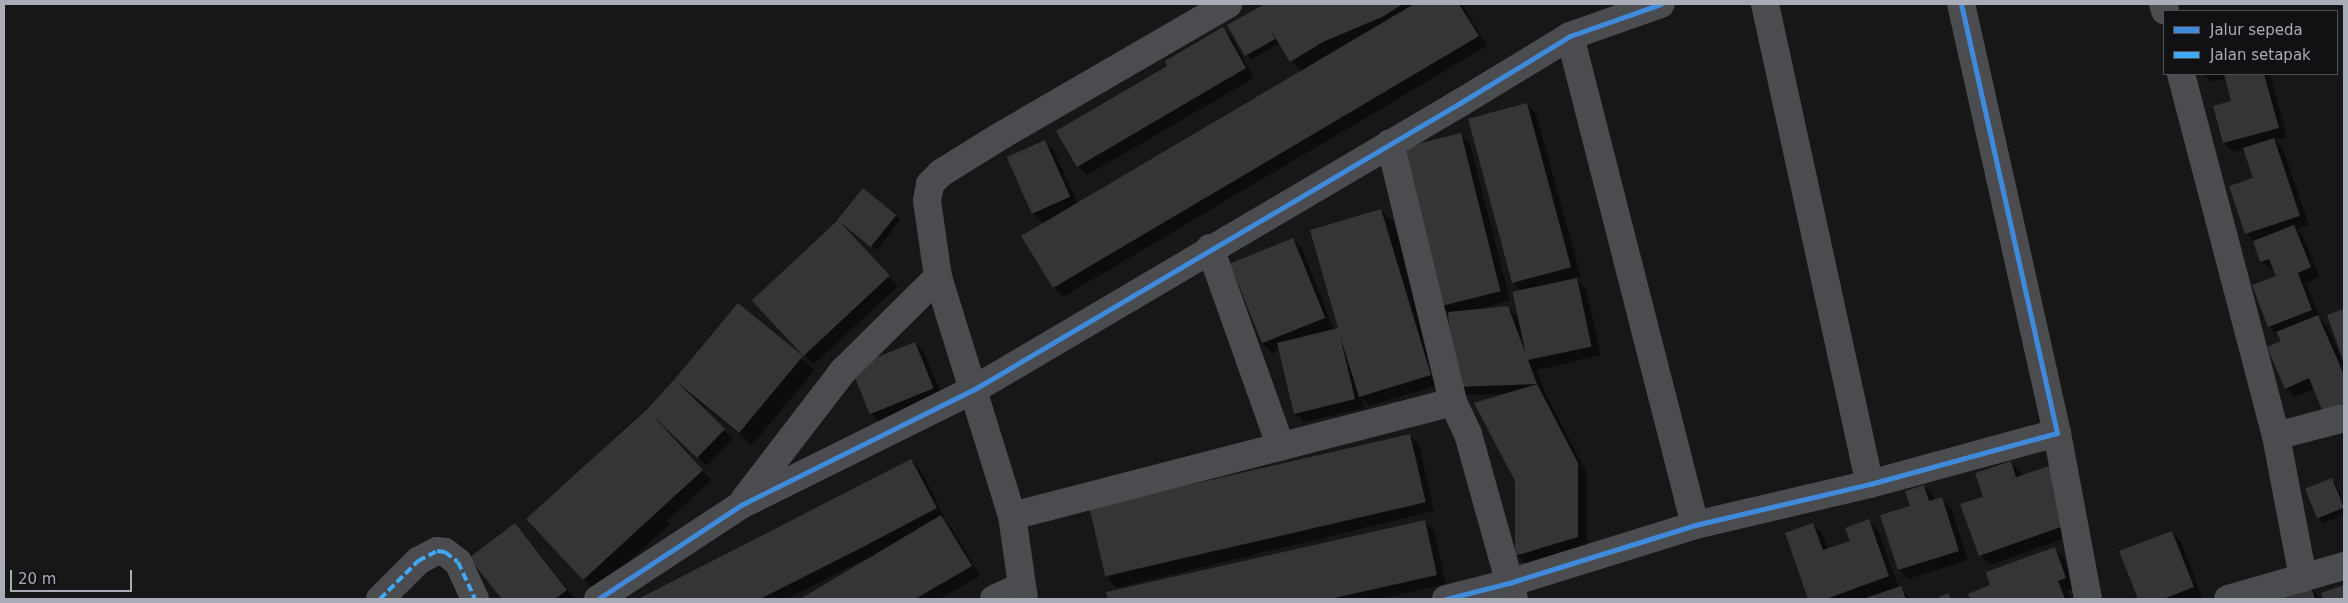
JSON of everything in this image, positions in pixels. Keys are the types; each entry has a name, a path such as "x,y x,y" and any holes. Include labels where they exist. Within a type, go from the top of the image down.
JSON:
{"street":[{"path":"994,599 1022,593 1012,516 938,277 927,201 930,184 1004,134 1228,4"},
{"path":"598,599 741,505 973,390 1570,36 1660,4"},
{"path":"1765,4 1870,484"},
{"path":"1961,4 2056,433 2088,599"},
{"path":"1570,36 1695,525"},
{"path":"2181,75 2276,436 2302,578"},
{"path":"1390,143 1453,402 1468,434 1512,591"},
{"path":"1210,248 1281,447"},
{"path":"741,505 843,372 938,277"},
{"path":"1012,516 1453,402"},
{"path":"2276,436 2344,418"},
{"path":"1446,599 1512,591 1695,525 1870,484 2056,433"},
{"path":"380,599 418,561 437,551 445,552 458,562 475,599"},
{"path":"2228,599 2344,566"}],"building":[{"path":"1265,4 1403,4 1382,17 1323,42 1290,62 1270,29 1275,39 1245,56 1227,25"},
{"path":"1414,4 1459,4 1479,36 1053,288 1021,236"},
{"path":"1223,27 1246,68 1077,167 1056,131 1167,66 1165,61"},
{"path":"2224,75 2264,75 2279,128 2223,143 2213,106 2231,101"},
{"path":"1527,103 1571,267 1512,283 1468,119"},
{"path":"1461,133 1500,291 1438,307 1399,148"},
{"path":"2274,138 2300,216 2245,234 2229,186 2253,178 2243,148"},
{"path":"1045,140 1070,197 1032,214 1007,157"},
{"path":"863,188 896,215 871,247 837,220"},
{"path":"1381,209 1431,375 1359,397 1340,336 1355,399 1294,414 1277,343 1338,328 1310,230"},
{"path":"838,220 890,276 804,356 752,300"},
{"path":"2294,225 2311,267 2298,273 2312,310 2268,327 2252,285 2276,276 2269,259 2260,262 2253,241"},
{"path":"1293,238 1325,318 1262,343 1230,263"},
{"path":"1577,278 1592,346 1527,360 1512,292"},
{"path":"738,303 803,356 739,433 677,382 725,429 697,458 652,415 703,470 583,580 526,519 647,409 674,380"},
{"path":"1508,306 1537,384 1455,387 1448,312"},
{"path":"2344,309 2344,363 2327,315"},
{"path":"2318,315 2344,375 2344,403 2323,412 2309,378 2285,389 2267,347 2281,341 2276,332"},
{"path":"915,342 934,388 870,414 851,368"},
{"path":"1537,384 1578,463 1578,537 1515,556 1515,481 1474,403"},
{"path":"1410,434 1426,502 1105,576 1089,508"},
{"path":"911,459 937,508 861,548 760,599 638,599"},
{"path":"2011,461 2016,477 2049,466 2069,524 1979,556 1960,504 1983,497 1975,473"},
{"path":"2332,478 2344,508 2317,519 2305,489"},
{"path":"1924,485 1929,501 1942,497 1959,551 1898,570 1880,515 1910,506 1905,491"},
{"path":"941,515 972,566 915,599 800,599"},
{"path":"1869,519 1889,576 1826,599 1808,599 1785,533 1813,523 1823,550 1850,541 1845,528"},
{"path":"1425,520 1437,575 1330,599 1108,599 1106,592"},
{"path":"515,523 567,590 555,599 502,599 469,558"},
{"path":"2172,531 2194,587 2163,599 2138,599 2119,551"},
{"path":"2055,547 2066,578 2058,581 2065,599 1970,599 1968,594 1990,585 1986,572"},
{"path":"2344,585 2344,599 2323,599 2321,593"},
{"path":"1901,586 1906,599 1863,599"},
{"path":"2311,587 2315,599 2277,599"},
{"path":"1948,593 1951,599 1935,599"}],"marked path":[{"path":"380,599 418,561 437,551 445,552 458,562 475,599"}],"cycle path":[{"path":"598,599 741,505 973,390 1460,103 1570,36 1661,4"},
{"path":"1446,599 1509,583 1695,525 1870,484 2057,433 1961,4"}]}
